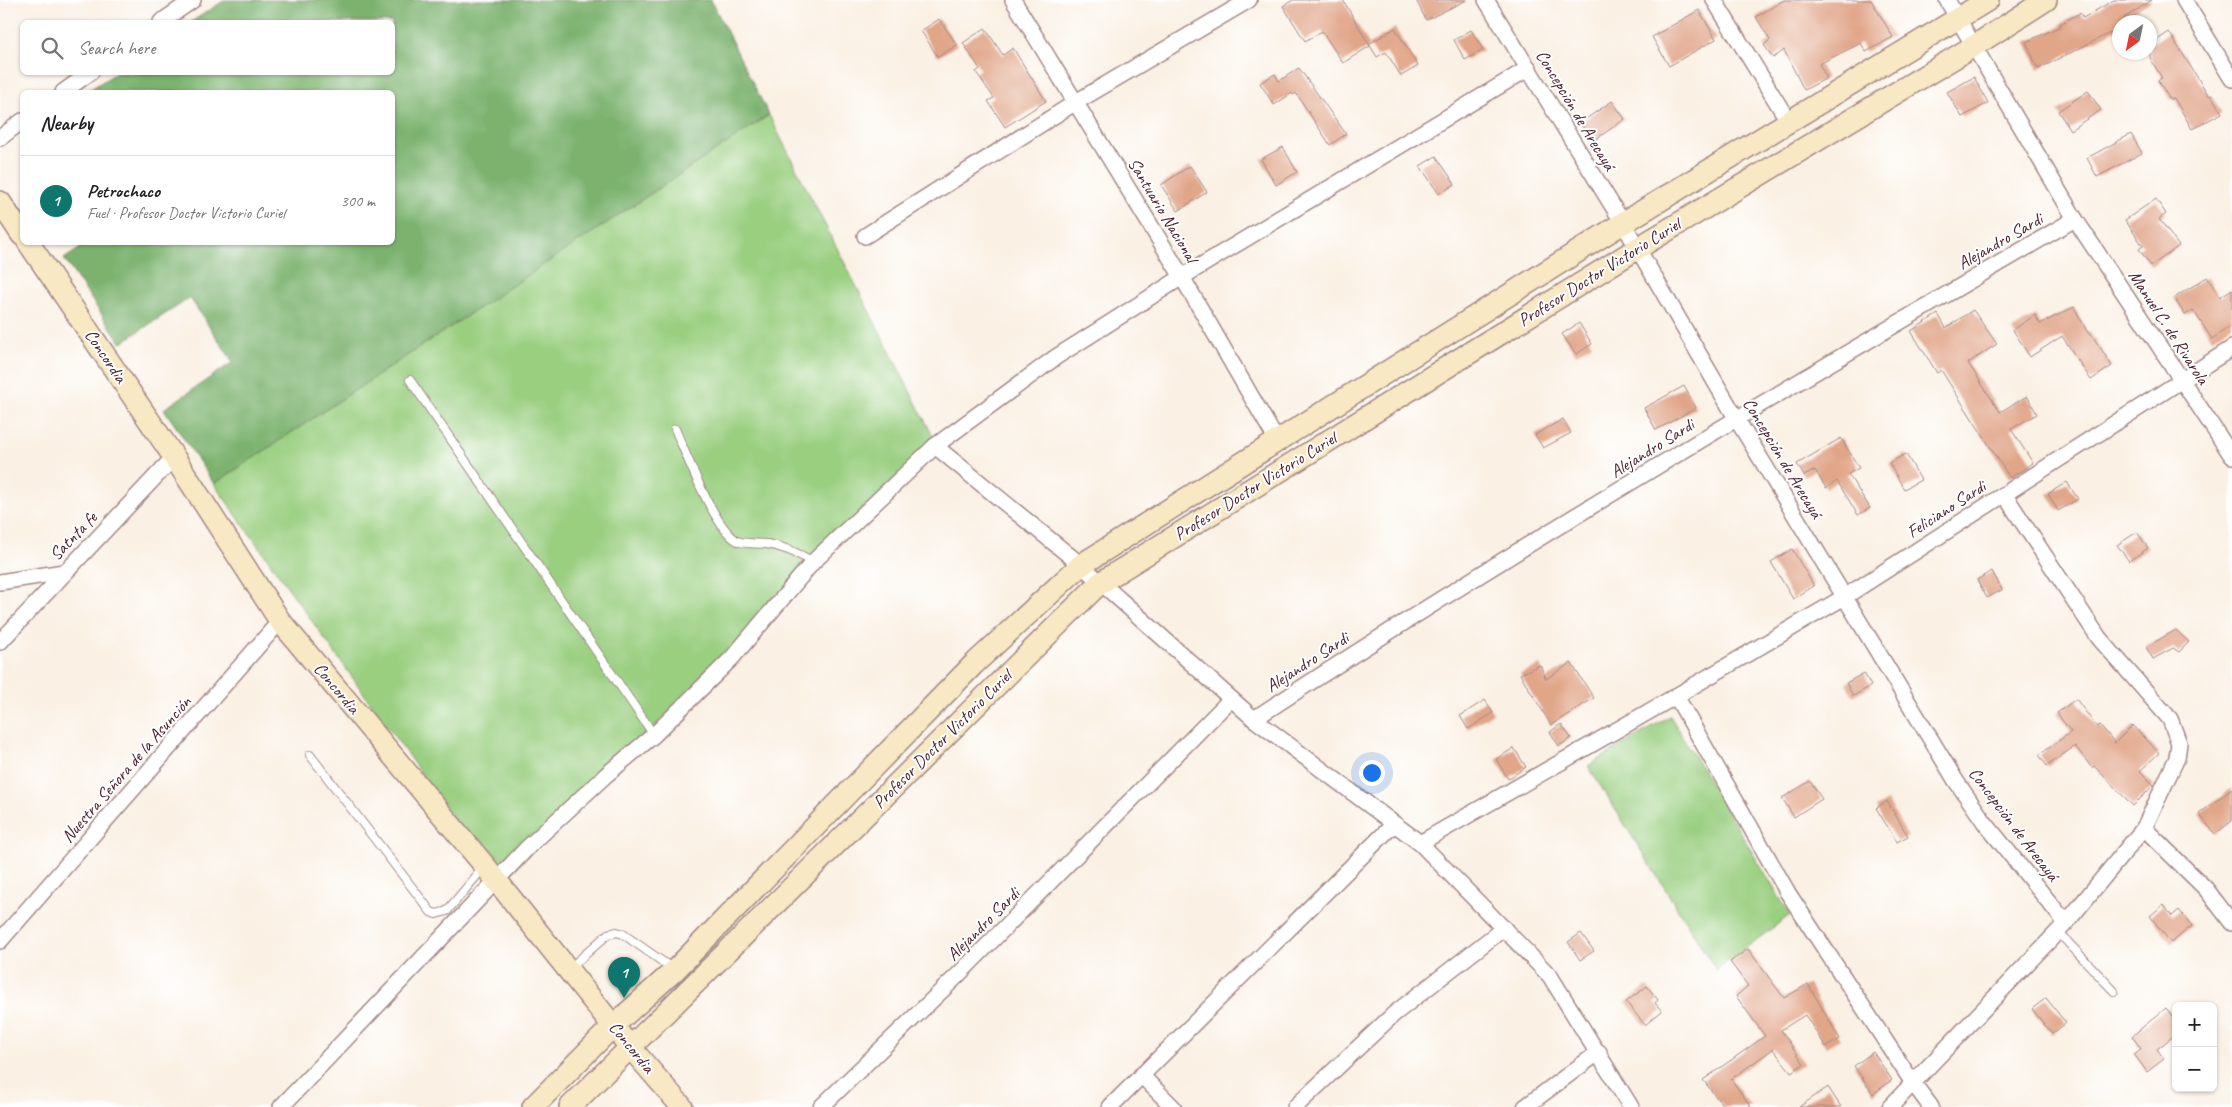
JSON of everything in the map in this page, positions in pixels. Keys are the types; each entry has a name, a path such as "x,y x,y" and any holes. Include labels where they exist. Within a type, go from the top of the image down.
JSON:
{"main road":[{"name":"Profesor Doctor Victorio Curiel","path":"570,1107 1100,583 1638,248 1961,24 1988,0"},
{"name":"Profesor Doctor Victorio Curiel","path":"533,1107 614,1025 675,970 974,664 1081,565 1623,223 1789,122 1961,24 2046,0"},
{"path":"0,202 20,232"},
{"name":"Concordia","path":"30,245 174,457 280,621 491,873 630,1047 682,1107"}],"street":[{"path":"164,20 193,0"},
{"name":"Santuario Nacional","path":"1013,0 1182,277 1277,442"},
{"name":"Concepción de Arecayá","path":"1486,0 1623,223 1736,418 1846,596 1956,780 2062,928"},
{"path":"1714,0 1789,122"},
{"path":"2184,0 2232,79"},
{"path":"864,236 1076,102 1244,1"},
{"name":"Manuel C. de Rivarola","path":"1961,24 2075,219 2232,456"},
{"path":"281,1107 491,873 528,847 654,735 745,645 813,562 935,446 1056,358 1182,277 1529,68"},
{"path":"66,90 87,75"},
{"path":"0,138 20,123"},
{"name":"Alejandro Sardi","path":"1254,719 1368,645 1736,418 2075,219"},
{"name":"Feliciano Sardi","path":"1420,843 1846,596 2232,348"},
{"path":"935,446 1081,565 1254,719 1393,825 1420,843 1550,976 1599,1052 1631,1107"},
{"name":"Satnta fe","path":"0,642 174,457"},
{"path":"1890,1107 2062,928 2144,828 2177,758 2179,743 2170,719 2099,638 2004,494"},
{"path":"0,582 64,572"},
{"name":"Nuestra Señora de la Asunción","path":"0,941 280,621"},
{"path":"1676,696 1788,894 1913,1083 1931,1107"},
{"name":"Alejandro Sardi","path":"820,1107 959,974 1231,699"},
{"path":"1110,1107 1393,825"},
{"path":"2144,828 2206,889 2232,923"},
{"path":"1295,1107 1394,1014 1504,928"},
{"path":"1525,1107 1599,1052"},
{"path":"1141,1075 1173,1107"}],"lane":[{"path":"410,380 654,735"},
{"path":"675,429 714,514 726,532 739,542 766,544 792,550 813,562"},
{"path":"310,755 431,912 436,914 447,911 491,873"},
{"path":"2062,928 2114,991"},
{"path":"569,969 608,934 617,932 623,934 675,970"}],"green space":[{"path":"225,0 711,0 769,115 214,484 164,409 233,362 190,298 121,343 64,259 85,245 395,245 395,90 89,90 113,75 395,75 395,20 194,20"},
{"path":"769,115 936,442 500,884 214,484"},
{"path":"1670,716 1790,915 1716,970 1588,766"}],"building":[{"path":"1293,0 1343,0 1370,46 1343,63 1322,31 1305,41 1283,6"},
{"path":"1416,0 1467,0 1426,20"},
{"path":"1784,0 1871,0 1893,37 1866,52 1861,43 1819,64 1827,78 1804,90 1784,50 1773,58 1764,45 1770,40 1756,17"},
{"path":"2114,0 2152,0 2129,15 2112,15 2112,32 2038,69 2026,42 2061,26 2060,24 2080,13 2083,18"},
{"path":"1699,10 1716,39 1669,66 1652,37"},
{"path":"939,19 957,45 938,57 921,31"},
{"path":"985,28 1003,55 1013,48 1046,101 1005,127 988,101 994,98 976,72 980,69 963,43"},
{"path":"1395,28 1418,66 1401,76 1386,52 1377,57 1369,44"},
{"path":"1471,30 1483,50 1465,60 1454,40"},
{"path":"2169,32 2209,96 2211,95 2222,113 2192,129 2174,98 2170,100 2158,80 2162,78 2151,60 2157,60 2157,40"},
{"path":"1299,68 1346,134 1330,145 1296,93 1293,95 1292,93 1274,105 1260,83 1275,74 1279,81"},
{"path":"1974,77 1988,103 1962,117 1947,92"},
{"path":"2088,91 2101,110 2070,130 2058,111"},
{"path":"1612,101 1625,119 1593,141 1580,123"},
{"path":"2131,134 2142,153 2097,177 2087,158"},
{"path":"1283,147 1297,172 1276,185 1261,159"},
{"path":"1436,156 1455,184 1439,194 1420,166"},
{"path":"1190,166 1207,192 1178,211 1161,185"},
{"path":"2156,199 2166,214 2159,219 2179,246 2151,266 2139,249 2143,246 2125,220"},
{"path":"2207,277 2220,297 2232,289 2232,325 2212,339 2193,310 2185,315 2174,298"},
{"path":"2074,307 2088,333 2090,332 2112,366 2091,380 2062,336 2030,357 2013,330 2035,315 2040,324"},
{"path":"1973,310 1997,344 1968,363 2000,412 2027,396 2037,414 2011,429 2033,463 2010,478 1941,370 1937,373 1911,331 1938,314 1946,328"},
{"path":"1579,323 1592,344 1576,354 1562,334"},
{"path":"1684,386 1696,408 1656,430 1644,408"},
{"path":"1563,419 1571,433 1543,448 1535,435"},
{"path":"1841,438 1859,468 1848,474 1870,508 1858,515 1837,481 1826,488 1815,470 1804,476 1797,464"},
{"path":"1906,454 1921,480 1904,489 1889,463"},
{"path":"2067,482 2078,499 2058,511 2048,494"},
{"path":"2137,532 2148,548 2129,561 2117,545"},
{"path":"1792,549 1814,586 1793,599 1771,562"},
{"path":"1992,571 2002,590 1987,598 1977,580"},
{"path":"2176,630 2189,642 2179,652 2173,648 2153,659 2146,647"},
{"path":"1571,663 1594,698 1551,725 1520,674 1540,665 1546,679"},
{"path":"1864,673 1871,686 1853,696 1846,683"},
{"path":"2076,699 2097,727 2100,725 2115,743 2133,725 2159,753 2140,771 2154,785 2133,806 2094,766 2092,768 2075,746 2047,766 2039,755 2071,732 2057,713"},
{"path":"1485,700 1493,713 1468,729 1460,716"},
{"path":"1561,724 1571,738 1559,746 1550,732"},
{"path":"1514,748 1526,767 1508,779 1496,759"},
{"path":"1810,781 1822,799 1794,817 1782,798"},
{"path":"2232,788 2232,821 2215,834 2199,814"},
{"path":"1887,801 1908,836 1897,842 1876,808"},
{"path":"2163,905 2172,916 2179,910 2192,926 2171,943 2150,916"},
{"path":"1581,933 1594,951 1580,960 1568,942"},
{"path":"1748,949 1784,998 1808,984 1840,1039 1826,1047 1805,1015 1781,1030 1804,1064 1791,1072 1773,1049 1731,1079 1751,1107 1724,1107 1703,1080 1765,1036 1736,996 1748,986 1730,962"},
{"path":"1647,986 1658,1000 1655,1003 1662,1011 1645,1025 1626,1002"},
{"path":"2046,998 2066,1023 2052,1034 2032,1009"},
{"path":"2166,1008 2172,1016 2172,1037 2157,1049 2164,1059 2147,1072 2134,1054 2141,1049 2132,1036"},
{"path":"1873,1052 1892,1080 1873,1094 1854,1066"},
{"path":"1828,1087 1841,1107 1799,1107"}],"place":[{"name":"Petrochaco","path":"624,998"}]}
